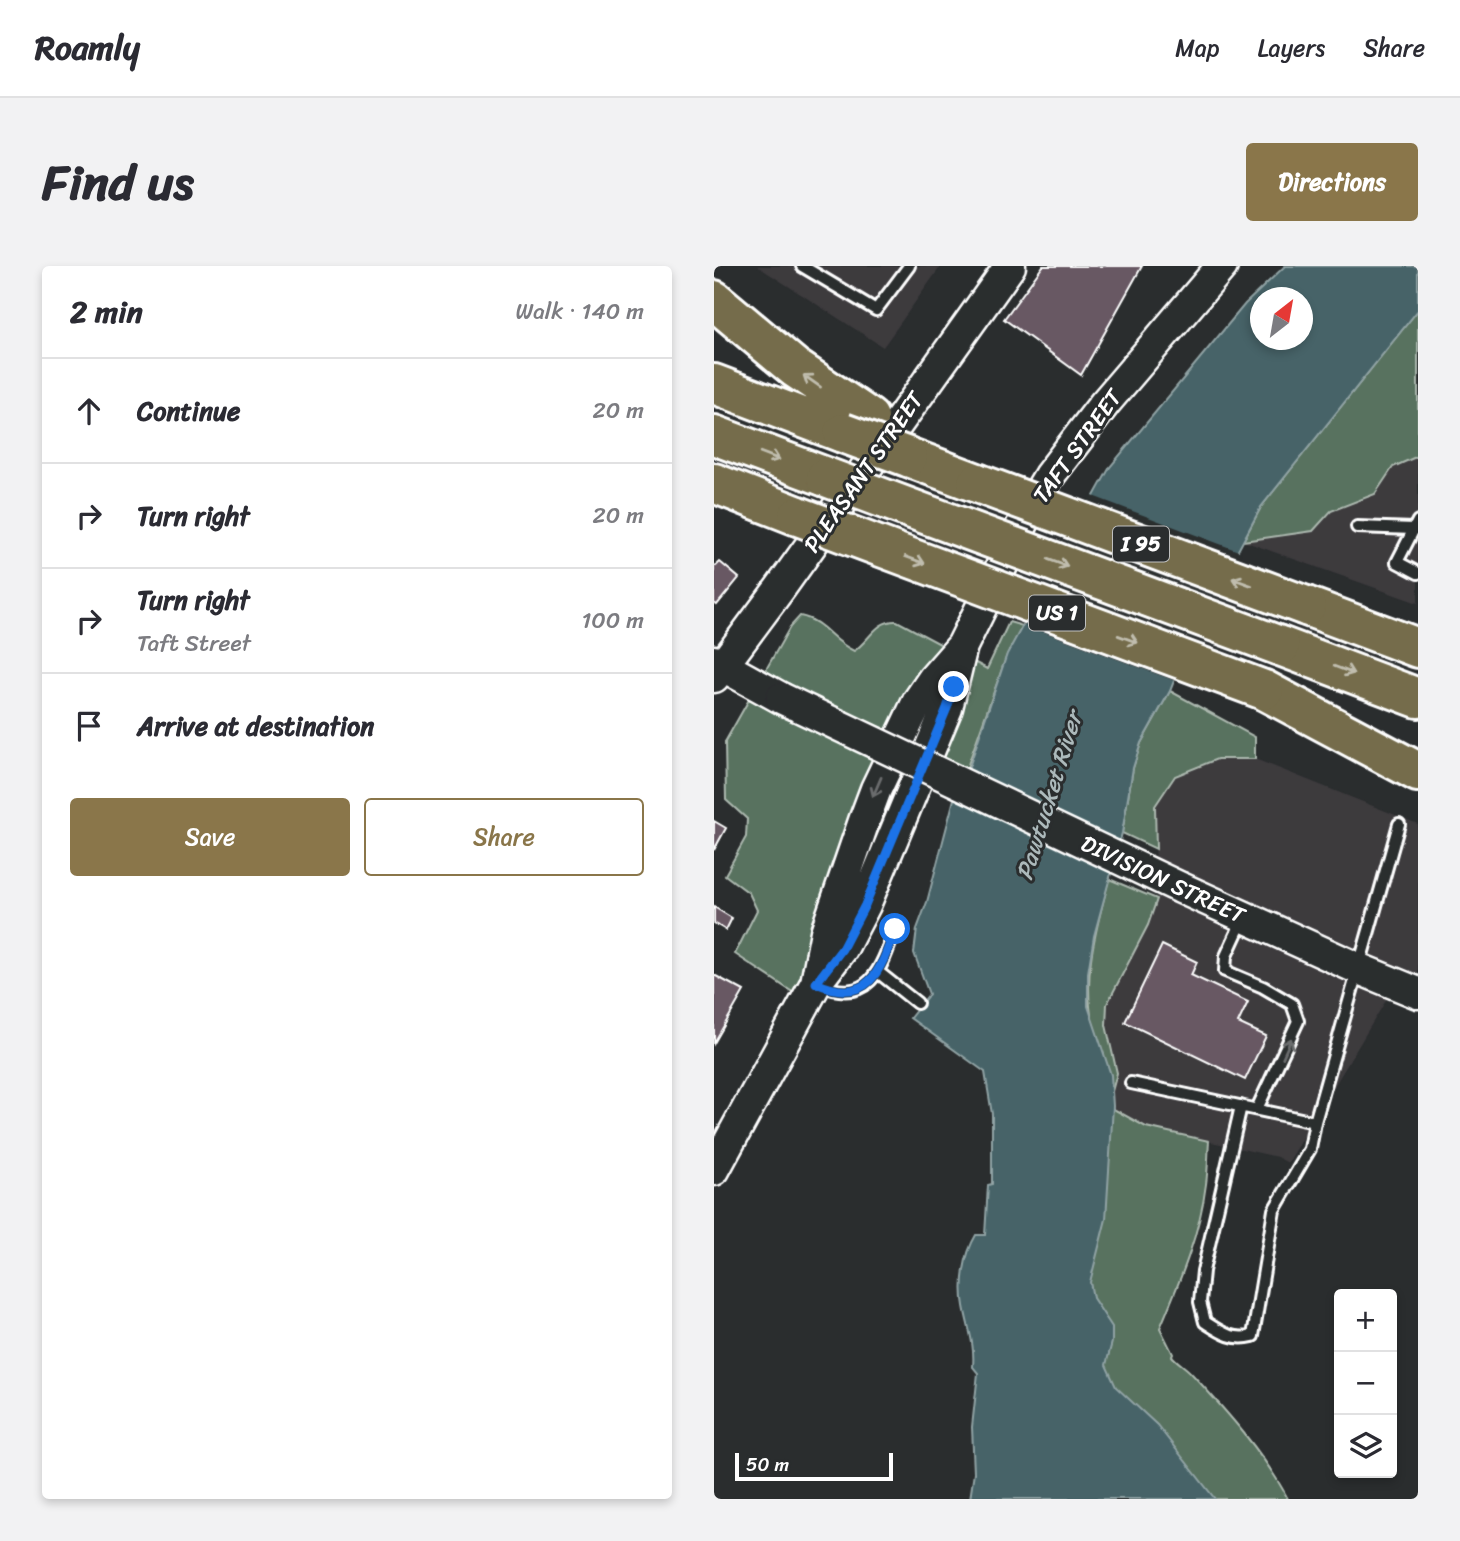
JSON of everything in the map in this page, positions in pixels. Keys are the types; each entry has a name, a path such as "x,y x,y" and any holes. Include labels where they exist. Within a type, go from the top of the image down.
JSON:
{"highway":[{"path":"714,300 808,378 856,426"},
{"path":"714,384 856,426"},
{"name":"I 95","path":"856,426 977,483 1418,648"},
{"name":"I 95","path":"714,435 1418,698"},
{"path":"714,483 798,516"},
{"name":"US 1","path":"714,495 798,516 1418,748"},
{"path":"1264,690 1418,772"}],"street":[{"name":"PLEASANT STREET","path":"717,668 1010,266"},
{"name":"TAFT STREET","path":"816,983 826,932 864,821 905,727 933,679 962,646 1049,476 1099,411 1222,266"},
{"name":"TAFT STREET","path":"714,1170 816,983 831,965 855,926 934,741 954,687 962,646"},
{"name":"DIVISION STREET","path":"717,668 1181,888 1418,993"},
{"path":"905,727 934,741"}],"lane":[{"path":"802,266 876,310 909,266"},
{"path":"1357,527 1416,525 1397,562 1418,573"},
{"path":"1241,1106 1203,1271 1200,1302 1205,1322 1226,1336 1241,1339 1253,1336 1274,1210 1310,1149 1357,968 1399,824"},
{"path":"1244,917 1226,956 1225,971 1263,987 1292,1004 1298,1021 1257,1109"},
{"path":"816,983 840,991 862,988 878,972 895,929"},
{"path":"878,972 918,1003"},
{"path":"1131,1083 1315,1122"}],"shaded area":[{"path":"757,266 941,266 883,347"},
{"path":"1418,456 1418,603 1243,541 1313,531 1331,511 1375,494 1393,467"},
{"path":"1217,759 1255,759 1418,824 1418,989 1397,982 1288,1163 1277,1157 1146,1127 1108,1106 1117,1073 1106,1025 1107,1004 1148,925 1157,899 1154,806 1175,776"}],"green space":[{"path":"1418,310 1418,456 1393,467 1375,494 1331,511 1313,531 1243,541 1261,507"},
{"path":"800,616 816,622 854,651 878,627 897,621 987,669 1009,622 1023,626 1007,655 964,776 930,776 794,993 735,954 757,910 749,893 725,875 746,837 747,819 726,800 725,742 790,627"},
{"path":"1170,691 1255,737 1255,759 1217,759 1175,776 1155,806 1156,849 1122,833 1133,768 1141,743"},
{"path":"1109,879 1157,899 1148,925 1107,1004 1106,1025 1117,1073 1108,1106 1146,1127 1209,1141 1206,1184 1199,1221 1160,1328 1172,1356 1192,1374 1244,1434 1268,1465 1288,1499 1188,1499 1086,1350 1094,1030 1089,992 1095,935"}],"water":[{"name":"Pawtucket River","path":"1285,266 1418,266 1418,310 1261,507 1190,641 1170,691 1141,743 1133,768 1122,833 1094,936 1088,973 1088,1006 1111,1075 1113,1106 1106,1219 1090,1282 1093,1298 1112,1327 1112,1342 1106,1365 1116,1387 1157,1425 1215,1499 970,1499 974,1473 972,1427 978,1373 973,1367 963,1279 966,1260 976,1235 985,1235 988,1185 992,1184 992,1114 985,1072 910,1018 929,994 914,953 917,929 927,902 954,799 960,794 1007,654 1110,467 1250,299 1250,350 1313,350 1313,287 1263,287"}],"pier":[{"path":"1090,495 1241,552 1193,642 1178,682 1020,623"}],"building":[{"path":"1043,266 1142,266 1081,375 1004,319"},
{"path":"720,562 739,578 717,605 714,603 714,565"},
{"path":"714,821 726,828 714,850"},
{"path":"714,907 732,918 726,930 714,923"},
{"path":"1162,945 1197,962 1191,975 1248,1002 1238,1023 1266,1036 1245,1080 1125,1022"},
{"path":"714,975 744,991 714,1043"}],"route":[{"path":"895,929 884,961 871,982 852,991 840,991 816,983 842,949 865,905 954,687"}]}
